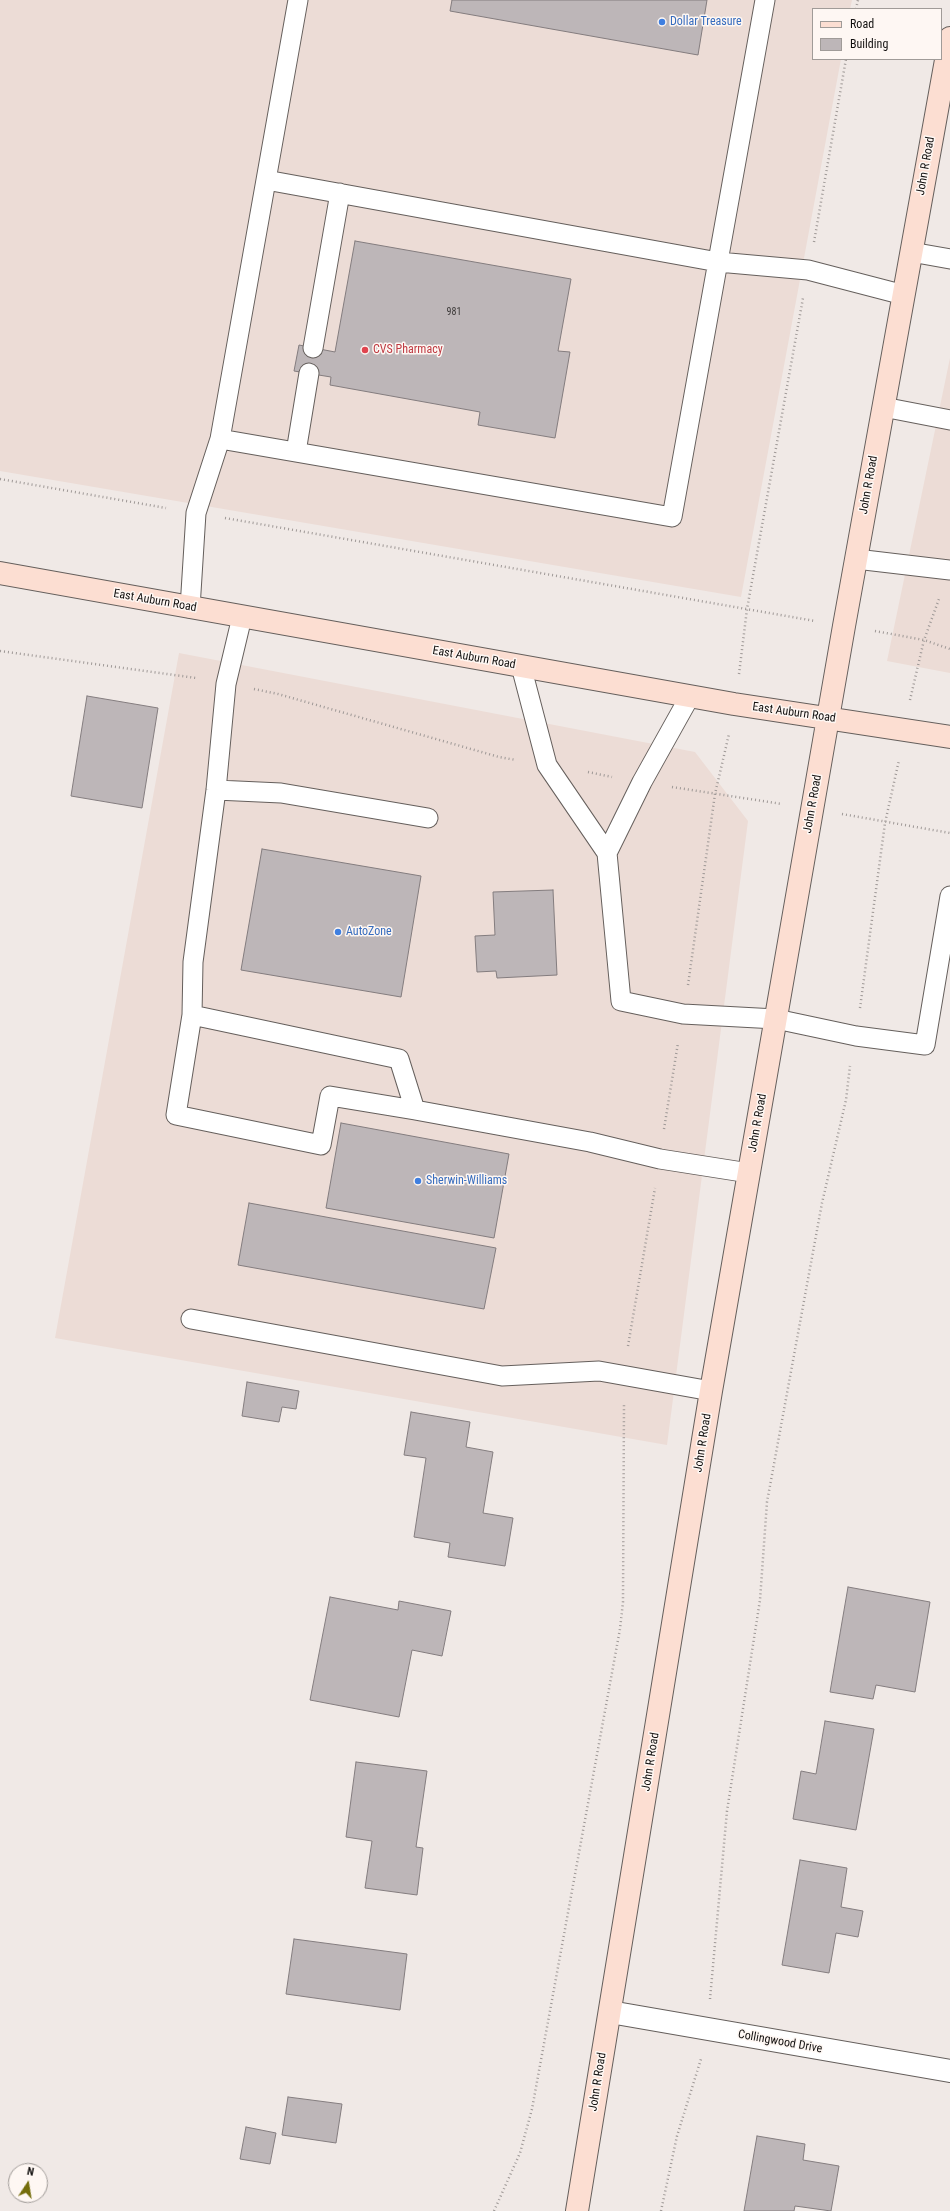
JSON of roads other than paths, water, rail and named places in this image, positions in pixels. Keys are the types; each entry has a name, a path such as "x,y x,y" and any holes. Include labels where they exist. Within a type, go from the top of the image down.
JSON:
{"main road":[{"name":"John R Road","path":"577,2211 711,1391 856,558 950,38"},
{"name":"East Auburn Road","path":"0,572 190,608 690,696 950,737"}],"street":[{"name":"Collingwood Drive","path":"610,2012 950,2071"}],"lane":[{"path":"190,608 196,513 220,438 298,0"},
{"path":"220,438 672,517 765,0"},
{"path":"266,180 718,262 808,270 904,295"},
{"path":"313,348 340,193"},
{"path":"911,252 950,259"},
{"path":"296,452 309,374"},
{"path":"883,408 950,420"},
{"path":"856,558 950,570"},
{"path":"242,617 226,684 216,790 193,962 192,1015 176,1115 321,1145 330,1096 590,1142 660,1159 749,1173"},
{"path":"521,666 547,765 607,853 621,1001 682,1014 776,1019 856,1036 925,1046 950,896"},
{"path":"607,853 642,782 690,696"},
{"path":"216,790 281,793 428,818"},
{"path":"192,1015 399,1059 416,1110"},
{"path":"192,1319 502,1376 599,1371 711,1391"}],"place":[{"name":"Dollar Treasure","path":"662,22"},
{"name":"CVS Pharmacy","path":"365,350"},
{"name":"AutoZone","path":"338,932"},
{"name":"Sherwin-Williams","path":"418,1181"}]}
